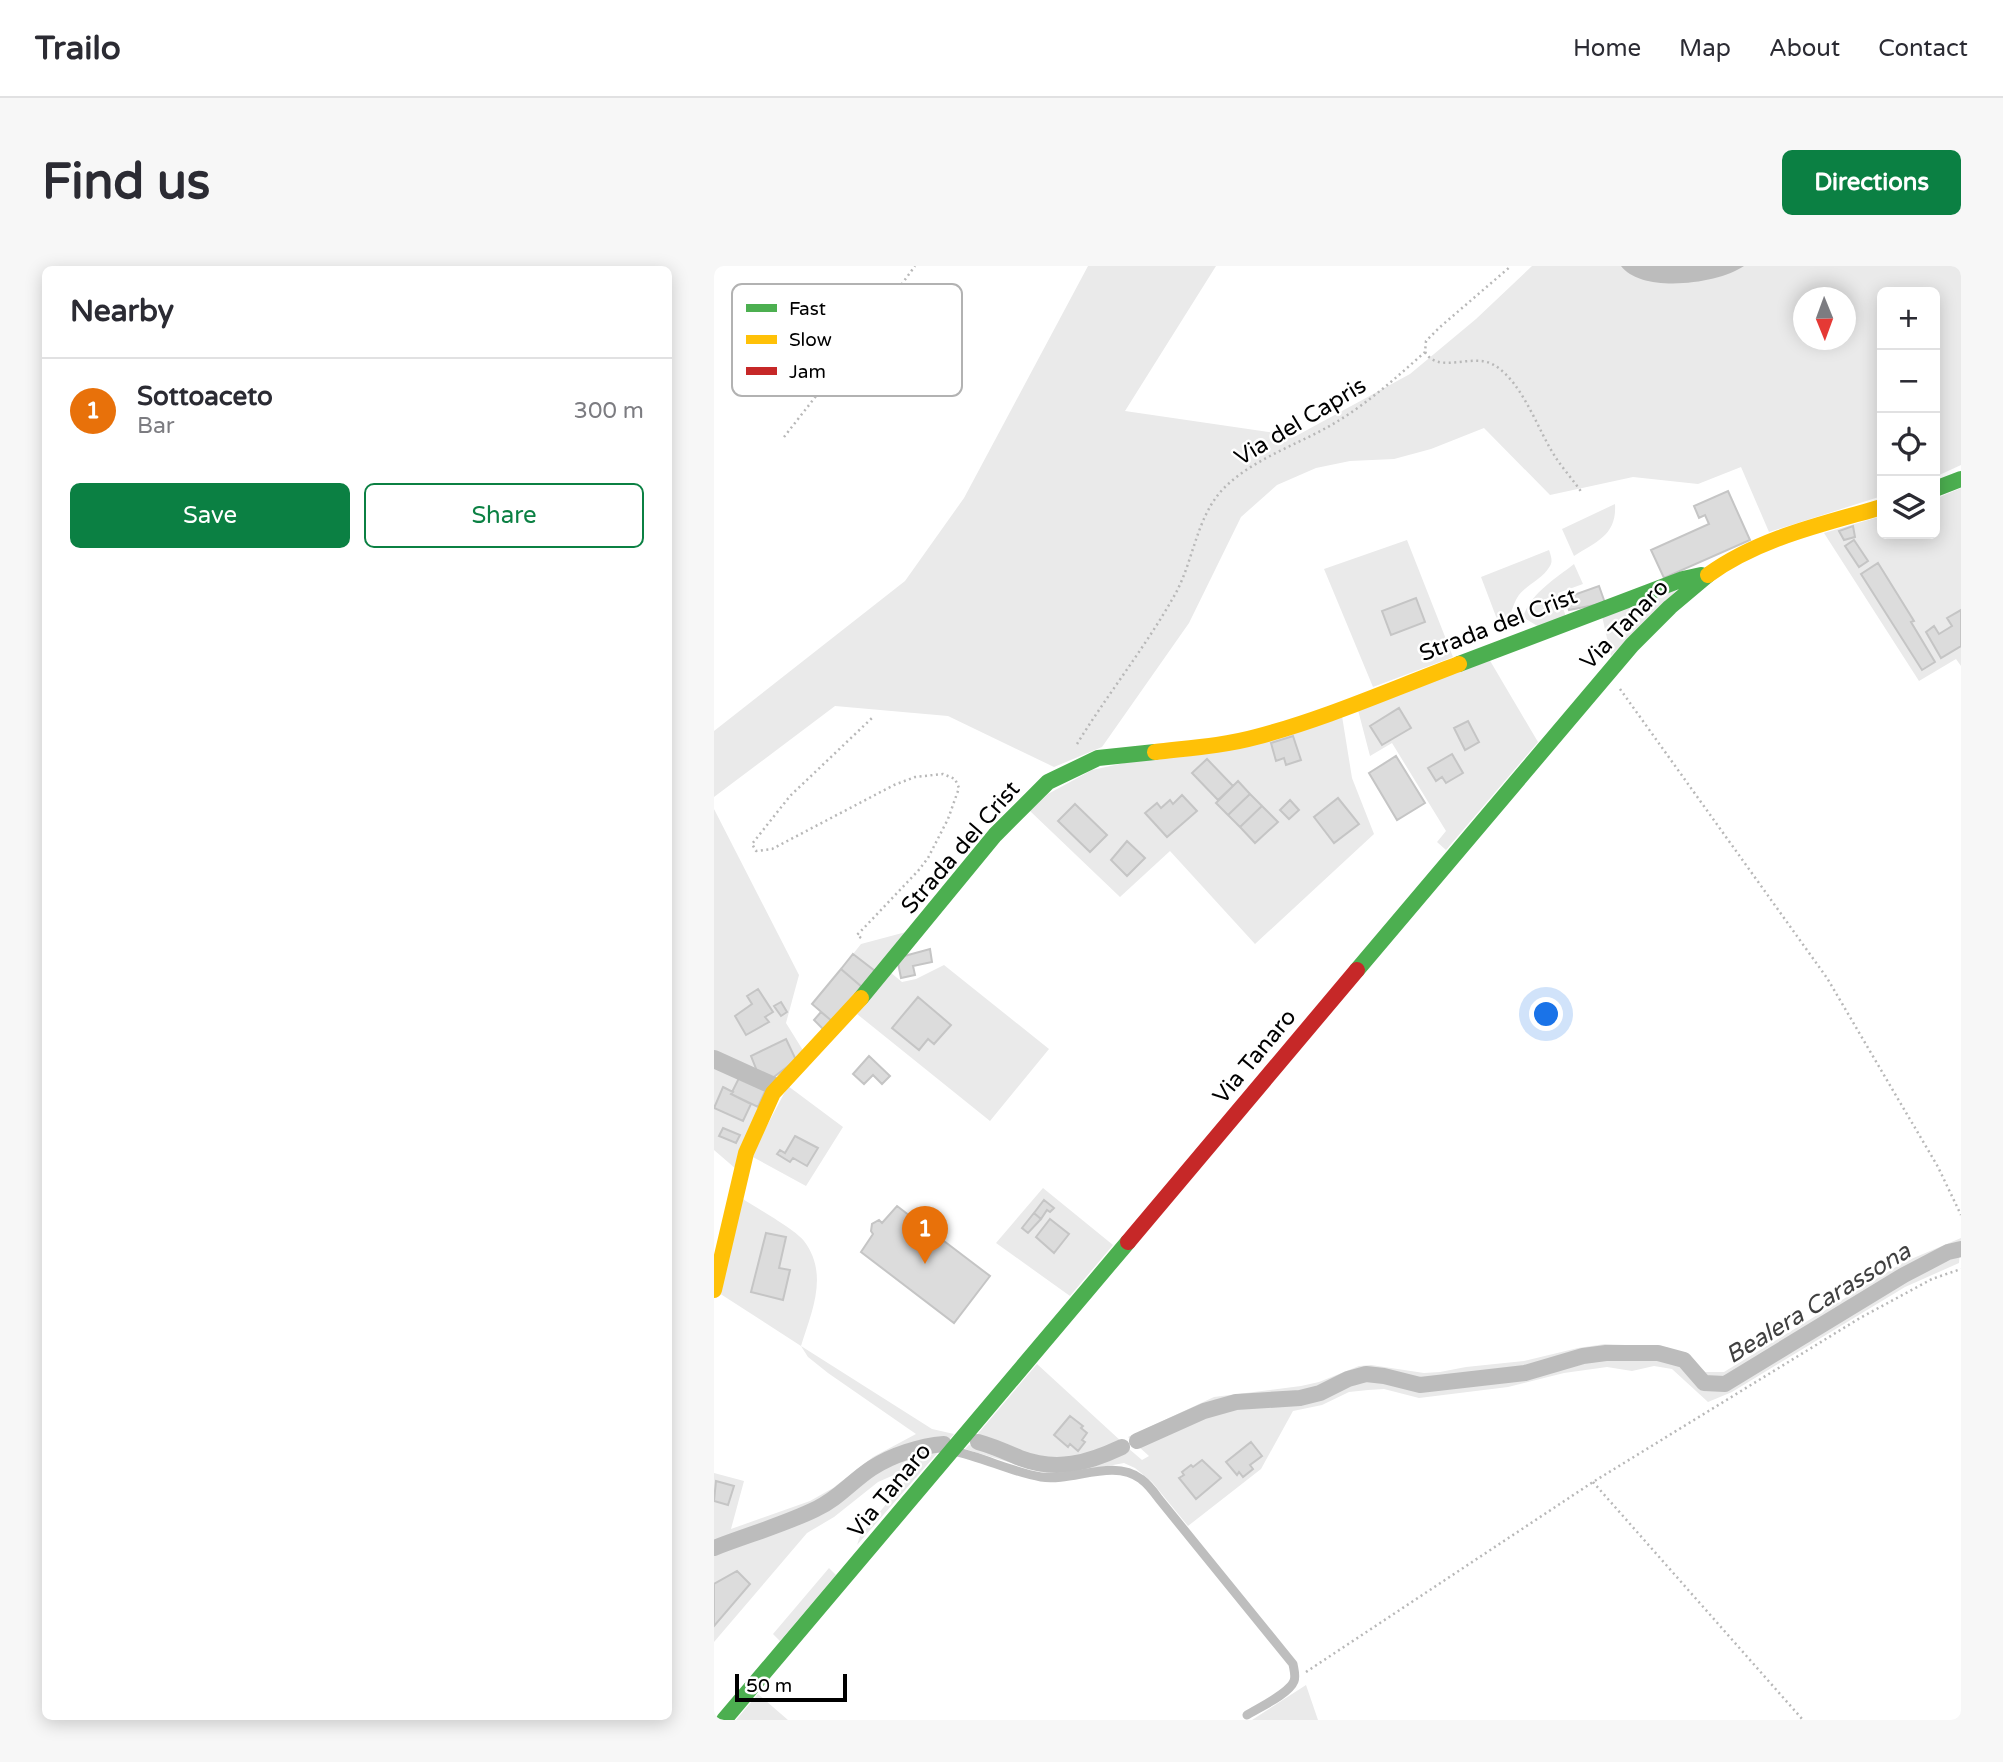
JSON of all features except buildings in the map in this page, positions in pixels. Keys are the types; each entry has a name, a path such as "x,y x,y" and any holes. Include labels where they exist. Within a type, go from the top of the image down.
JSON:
{"main road":[{"path":"1940,487 1961,478"},
{"name":"Via Tanaro","path":"724,1720 1608,672 1664,613 1688,590 1744,554 1787,536 1877,509"},
{"name":"Strada del Crist","path":"714,1290 750,1140 776,1087 839,1024 1007,821 1039,790 1065,772 1098,758 1221,745 1257,737 1321,716 1683,579 1714,571"}],"street":[{"path":"714,1059 776,1087"}],"lane":[{"path":"951,1451 1044,1478 1067,1478 1117,1471 1141,1479 1287,1656 1295,1672 1294,1682 1288,1688 1247,1716"}],"path":[{"path":"902,284 915,266"},
{"name":"Via del Capris","path":"1076,746 1174,596 1188,566 1202,522 1212,502 1224,488 1243,472 1337,422 1394,380 1425,352 1426,341 1440,327 1511,266"},
{"path":"1425,352 1434,361 1443,363 1484,360 1506,373 1556,458 1582,493"},
{"path":"784,437 816,396"},
{"path":"1608,672 1827,978 1938,1167 1961,1215"},
{"path":"860,938 860,932 928,858 957,797 959,785 955,779 943,774 915,776 772,849 756,851 752,844 790,796 872,718"},
{"path":"1295,1672 1309,1671 1594,1482 1860,1318 1932,1279 1961,1269"},
{"path":"1594,1482 1803,1720"}],"shaded area":[{"path":"1088,266 1216,266 1125,411 1296,436 1410,374 1476,319 1532,266 1961,266 1961,465 1940,475 1940,287 1877,287 1877,498 1769,532 1741,467 1698,484 1633,477 1550,495 1484,428 1431,449 1394,459 1350,461 1316,468 1277,485 1241,517 1189,623 1102,747 1054,767 948,716 835,706 714,797 714,731 905,581 964,498"},
{"path":"1621,266 1744,266 1717,278 1662,283 1631,275"},
{"path":"1961,488 1961,666 1956,659 1919,681 1824,533 1877,517 1877,539 1940,539 1940,497"},
{"path":"1615,504 1615,515 1609,530 1598,541 1574,556 1562,529"},
{"path":"1407,540 1453,657 1373,687 1324,569"},
{"path":"1549,550 1552,560 1550,566 1520,593 1509,616 1500,627 1481,577"},
{"path":"1574,564 1583,584 1558,593 1566,617 1539,627 1523,617 1538,594"},
{"path":"1683,584 1611,656 1602,616"},
{"path":"1489,659 1538,742 1446,850 1437,842 1446,831 1392,743 1370,756 1358,710"},
{"path":"1342,716 1352,778 1374,834 1255,944 1170,851 1120,897 1030,811 1048,794 1092,770"},
{"path":"714,809 799,975 786,1023 804,1052 796,1060 785,1039 752,1055 759,1076 714,1055"},
{"path":"906,932 875,971 853,954 861,944"},
{"path":"944,965 1049,1049 990,1121 857,1014 890,972 902,982 916,979"},
{"path":"714,1063 767,1087 736,1169 714,1150"},
{"path":"788,1086 843,1127 806,1186 751,1156"},
{"path":"1043,1188 1113,1245 1070,1296 996,1243"},
{"path":"740,1197 792,1231 804,1241 812,1254 816,1266 816,1293 801,1346 719,1293"},
{"path":"1961,1238 1959,1263 1905,1287 1732,1392 1708,1402 1672,1369 1654,1366 1632,1371 1607,1367 1564,1373 1508,1387 1419,1398 1384,1389 1349,1392 1322,1405 1293,1411 1261,1469 1188,1526 1152,1482 1124,1463 1064,1474 1044,1473 965,1449 969,1445 983,1447 1021,1462 1049,1468 1089,1463 1128,1448 1142,1460 1149,1456 1128,1437 1214,1397 1301,1386 1359,1366 1371,1365 1424,1373 1440,1372 1524,1361 1605,1344 1666,1347 1685,1354 1705,1372 1724,1372 1904,1262"},
{"path":"801,1346 932,1429 954,1434 857,1545 860,1536 919,1464 878,1482 834,1517 807,1533 714,1642 714,1473 744,1481 731,1529 810,1501 833,1488 873,1457 916,1434 828,1373 808,1357"},
{"path":"1037,1364 1122,1442 1079,1458 1062,1460 1033,1456 976,1436"},
{"path":"829,1568 836,1575 780,1641 773,1634"},
{"path":"1306,1685 1318,1720 1252,1720"},
{"path":"758,1694 788,1720 736,1720"}],"waterway":[{"name":"Bealera Carassona","path":"1137,1441 1204,1411 1236,1402 1300,1398 1320,1393 1348,1379 1366,1374 1420,1385 1525,1373 1583,1356 1658,1353 1684,1360 1704,1383 1725,1384 1904,1275 1948,1252 1961,1249"},
{"name":"Bealera Carassona","path":"978,1442 1034,1462 1060,1465 1085,1461 1122,1447"},
{"name":"Bealera Carassona","path":"714,1548 816,1509 888,1459 916,1449 944,1444"}],"traffic: fast":[{"path":"1940,487 1961,479"},
{"path":"1459,664 1683,579 1701,575"},
{"path":"1357,970 1632,645 1670,607 1708,575"},
{"path":"861,998 995,835 1048,782 1098,758 1155,752"},
{"path":"724,1720 1128,1242"}],"traffic: slow":[{"path":"1708,575 1748,551 1770,542 1877,508"},
{"path":"1155,752 1231,743 1282,730 1459,664"},
{"path":"714,1290 746,1153 773,1093 861,998"}],"traffic: jam":[{"path":"1128,1242 1357,970"}],"place":[{"name":"Sottoaceto","path":"925,1264"}]}
